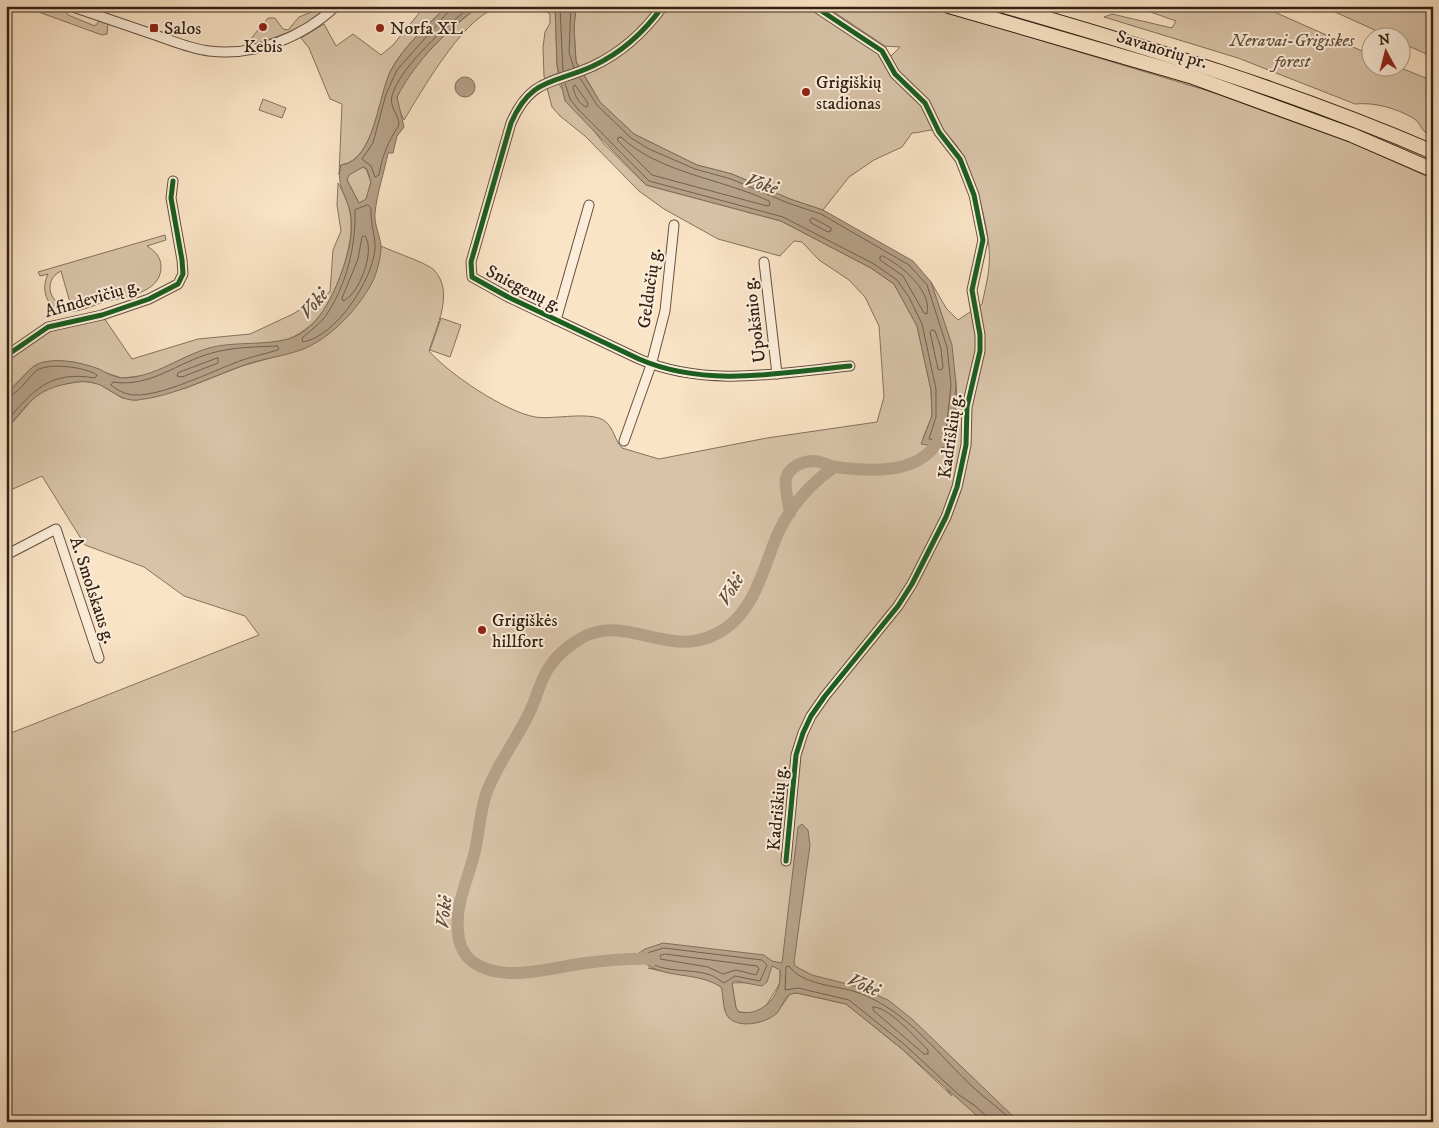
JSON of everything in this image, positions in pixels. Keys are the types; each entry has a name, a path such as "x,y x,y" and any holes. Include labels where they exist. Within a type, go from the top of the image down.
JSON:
{"highway":[{"name":"Savanorių pr.","path":"950,6 1190,76 1352,135 1433,172"},
{"path":"1004,6 1138,45 1259,84 1323,107 1433,152"},
{"path":"1030,6 1051,20"}],"street":[{"path":"70,6 180,44 219,52 251,50 282,40 322,20 336,6"},
{"name":"Sniegenų g.","path":"663,6 635,38 592,67 548,81 528,96 519,107 511,123 471,262 472,277 556,320 650,364 715,376 777,374 850,366"},
{"name":"Kadriškių g.","path":"786,861 796,755 807,725 825,696 903,599 946,517 957,487 966,445 967,407 980,351 980,335 972,290 984,240 974,195 960,159 939,132 925,103 895,74 882,52 814,6"},
{"name":"Afindevičių g.","path":"6,356 48,327 118,310 149,299 178,284 183,274 171,198 174,181"},
{"path":"556,320 589,205"},
{"name":"Geldučių g.","path":"624,441 650,364 665,311 674,226"},
{"name":"Upokšnio g.","path":"764,262 777,374"},
{"name":"A. Smolskaus g.","path":"6,555 56,529 99,658"}],"green space":[{"path":"22,6 59,6 64,8 68,15 95,26 100,20 108,23 107,34 102,35"},
{"path":"326,6 331,6 314,20 295,30 255,44 249,41 268,18 275,18 283,29 288,30 299,17"},
{"path":"425,6 447,6 417,36 396,61 387,81 368,140 361,152 352,161 341,165 339,175 342,104 330,99 309,48 301,38 324,24 336,46 353,34 381,55 393,45"},
{"path":"480,6 555,6 557,65 560,86 604,144 646,185 781,221 871,268 894,284 917,326 931,390 932,416 923,438 952,433 956,408 956,383 949,345 931,282 946,308 958,320 982,304 989,269 988,236 975,184 968,167 952,140 938,131 931,130 912,133 902,147 874,160 849,177 823,210 790,199 732,174 697,165 634,134 600,102 576,61 574,28 576,6 659,6 649,19 595,69 617,57 636,42 653,26 668,6 809,6 890,57 900,47 885,46 825,6 927,6 1235,99 1336,136 1433,179 1433,1122 6,1122 6,735 259,635 245,616 184,596 144,567 85,545 42,476 6,492 6,430 38,393 54,386 83,381 99,384 122,398 136,400 186,388 242,366 302,349 328,334 378,263 381,246 430,267 440,279 443,289 442,310 429,351 463,380 493,400 522,413 543,418 583,416 600,418 609,425 622,448 659,459 767,438 877,422 884,397 879,326 865,297 849,280 819,260 802,242 794,241 780,256 718,239 664,209 639,191 585,136 552,107 544,76 543,47 545,32 550,23 550,14 535,7 508,7 492,10 480,17 468,28 443,59 404,120 397,103 397,98 409,74 445,35","holes":["648,968 767,982 732,983 736,1008 739,1012 754,1013 764,1009 780,983 780,971 882,1004 952,1096 902,1049 846,1004 797,993 790,994 781,1007 759,1022 738,1022 725,1011 722,987 696,977"]},
{"name":"Neravai-Grigiskes forest","path":"1121,6 1261,6 1362,51 1362,78 1412,78 1412,72 1433,81 1433,137 1428,135 1413,118 1399,111 1377,105 1355,104 1238,58 1104,17 1112,14 1172,28 1176,21 1142,9"},
{"path":"1322,6 1433,6 1433,57 1412,48 1412,28 1370,28"},
{"path":"263,99 286,108 282,118 259,110"},
{"path":"363,167 366,169 371,182 366,200 359,203 347,180 348,175"},
{"path":"338,183 348,205 351,223 351,236 345,263 335,289 323,311 302,332 287,340 190,355 149,375 122,378 73,362 44,362 34,366 6,393 6,360 45,333 60,327 104,318 132,359 198,339 250,334 293,314 330,292 333,250 341,231 337,205"},
{"path":"165,235 166,240 147,246 155,252 160,260 161,267 155,283 148,289 130,296 78,311 63,311 52,306 48,301 45,285 48,274 40,276 38,272","holes":["61,271 71,306 57,302 51,292 51,280"]},
{"path":"441,318 461,325 450,357 430,350"}],"water":[{"path":"447,6 480,6 455,25 433,47 413,71 397,97 404,127 397,136 393,153 388,153 377,198 375,217 381,246 378,265 374,279 366,293 342,322 322,339 301,350 247,364 177,391 151,398 128,399 90,382 78,382 49,389 33,399 6,430 6,393 28,371 38,364 51,361 72,362 99,369 117,377 135,377 157,370 209,348 288,339 300,334 310,326 319,317 333,293 350,245 351,217 340,184 341,165 352,161 361,152 368,140 387,81 396,61 409,44","holes":["363,167 367,169 371,182 366,199 359,203 347,180 349,175"]},
{"path":"555,6 576,6 574,28 576,62 600,102 634,134 697,165 732,174 790,199 823,210 913,261 931,282 952,345 956,385 952,433 948,448 921,444 932,416 931,390 917,326 894,284 871,268 781,221 646,185 565,101 557,65"},
{"path":"465,77 472,80 475,87 472,94 465,97 458,94 455,87 458,80"},
{"path":"802,824 808,830 810,845 795,966 812,975 859,987 888,1000 912,1019 1019,1122 984,1122 902,1049 846,1004 797,993 790,994 773,1017 760,1022 740,1023 729,1018 727,1015 721,987 701,979 658,970 639,958 639,953 645,949 663,943 764,955 772,961 782,963 798,827","holes":["772,966 780,970 778,987 770,1002 756,1011 748,1013 739,1012 736,1008 732,983 735,981 762,986 767,982"]}],"waterway":[{"name":"Vokė","path":"790,513 786,478 797,465 814,461 851,469 867,470 898,467 912,463 925,456 935,445 943,431"},
{"name":"Vokė","path":"654,959 603,961 513,973 485,969 469,959 462,948 458,935 459,910 475,851 486,794 496,772 527,718 544,676 553,662 567,647 580,639 598,632 615,630 669,641 687,642 706,638 726,628 737,619 759,584 779,531 796,503 817,480 834,467"}],"cycle path":[{"path":"663,6 640,33 623,48 593,66 535,89 519,108 511,123 471,262 472,277 508,297 639,359 664,368 717,376 743,376 770,375 850,366"},
{"path":"786,861 796,755 803,733 811,716 825,696 898,606 912,584 946,517 957,487 966,445 967,407 980,351 980,335 972,290 983,240 974,195 960,159 939,132 925,103 895,74 882,51 814,6"},
{"path":"6,356 48,327 102,315 149,299 178,284 183,274 171,198 173,181"}],"place":[{"name":"Kebis","path":"263,27"},
{"name":"Salos","path":"154,28"},
{"name":"Norfa XL","path":"380,28"},
{"name":"Grigiškių stadionas","path":"806,92"},
{"name":"Grigiškės hillfort","path":"482,630"}]}
